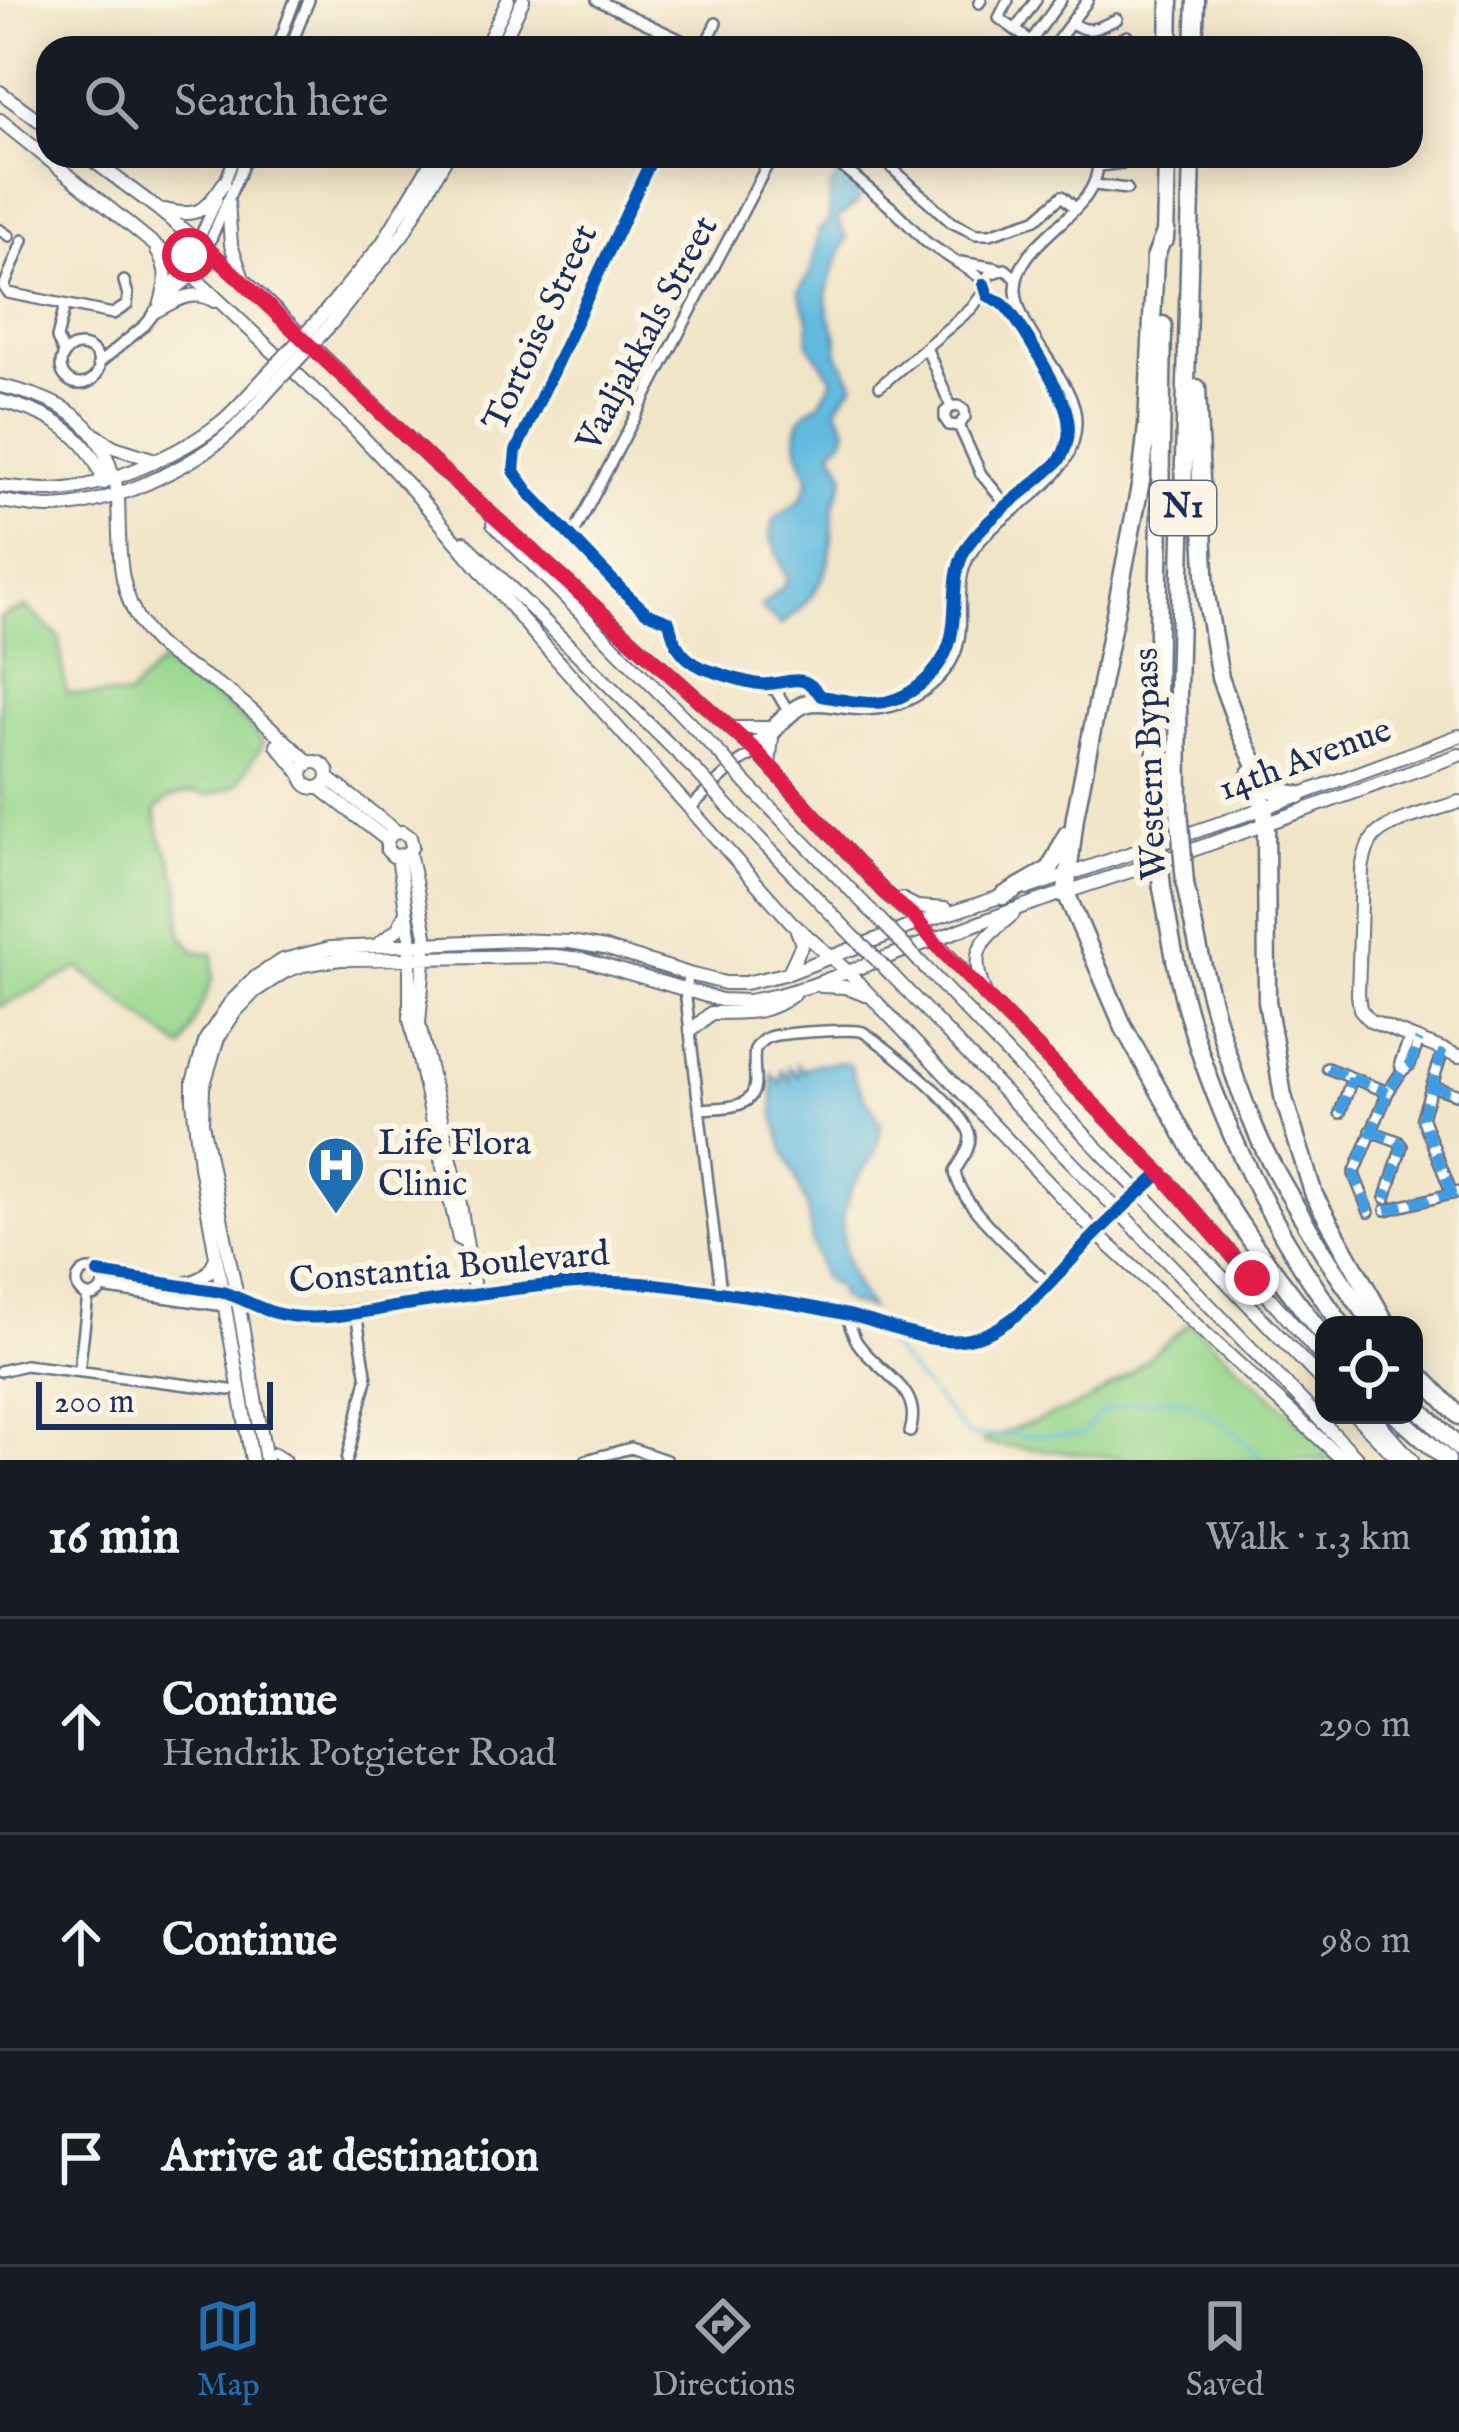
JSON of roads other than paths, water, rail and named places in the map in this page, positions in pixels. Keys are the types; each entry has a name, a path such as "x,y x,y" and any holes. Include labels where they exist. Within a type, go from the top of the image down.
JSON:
{"highway":[{"path":"1170,36 1171,0"},
{"path":"1194,36 1196,0"},
{"name":"Western Bypass","path":"1167,168 1155,817 1162,888 1189,1017 1238,1145 1301,1266 1336,1316"},
{"name":"Western Bypass","path":"1192,168 1178,689 1185,883 1212,1005 1261,1142 1326,1257 1367,1316"},
{"path":"1191,206 1206,595 1220,678 1240,732 1268,786 1299,795"},
{"path":"1166,230 1155,258 1141,482 1066,885 1124,1028 1196,1157 1315,1325"},
{"path":"1240,732 1265,816 1267,1001 1283,1096 1314,1195 1382,1316"},
{"path":"1003,896 1049,869 1075,817"},
{"path":"1423,1373 1459,1405"},
{"path":"1423,1375 1459,1416"},
{"path":"1423,1413 1459,1448"},
{"path":"1406,1424 1447,1460"}],"main road":[{"path":"491,36 508,0"},
{"path":"506,36 523,0"},
{"path":"0,92 36,118"},
{"path":"0,120 36,149"},
{"path":"60,168 187,272 354,428 698,773 1359,1460"},
{"path":"103,168 244,280 433,462 1315,1374"},
{"path":"326,321 382,244 428,168"},
{"path":"4,487 65,489 108,478 176,452 209,431 269,381 403,234 440,168"},
{"path":"158,208 179,214 200,211 224,183"},
{"path":"228,202 231,245 244,280"},
{"path":"144,235 166,268 160,305"},
{"path":"160,305 191,295 206,296 225,308"},
{"path":"0,501 49,507 112,495 202,453 238,425 269,381"},
{"path":"0,386 56,404 114,447 156,460"},
{"path":"0,401 40,413 75,436 108,478"},
{"path":"96,435 117,518 119,565 141,624 165,650 262,719 306,769 308,785 324,782 392,836 410,837 412,846 404,855 406,910 417,951"},
{"path":"433,462 754,749 884,892 1161,1173 1315,1350"},
{"path":"4,487 18,503"},
{"path":"18,503 30,488"},
{"path":"416,494 792,923 802,944 788,973"},
{"path":"730,728 770,733 769,765"},
{"name":"14th Avenue","path":"1265,816 1299,795 1459,736"},
{"name":"14th Avenue","path":"804,988 1024,906 1066,885 1459,755"},
{"path":"306,769 316,762 324,765 324,782"},
{"path":"1459,802 1392,826 1372,839 1364,855 1360,1009 1370,1021 1459,1056"},
{"path":"392,836 389,853 404,855"},
{"path":"404,855 417,951 419,1024 458,1186 472,1296"},
{"name":"14th Avenue","path":"417,951 515,940 570,942 725,983 745,983 788,973 970,906 1066,885"},
{"path":"884,892 924,909 970,906"},
{"path":"986,996 977,971 978,950 1024,906"},
{"path":"375,946 398,929 406,910"},
{"path":"792,923 847,971 1096,1232 1343,1460"},
{"path":"252,1460 200,1166 193,1100 193,1082 206,1039 242,989 283,960 304,952 375,946 581,959 735,1001 804,988 845,987 872,998"},
{"path":"270,1456 202,1123 202,1087 218,1038 235,1012 255,991 286,971 340,959 417,951"},
{"path":"691,1031 711,1013 757,1012 804,988"},
{"name":"Constantia Boulevard","path":"223,1299 299,1317 573,1282 639,1283 846,1314 943,1341 977,1337 1013,1316 1161,1173"},
{"path":"1081,1250 1116,1251"},
{"path":"173,1285 203,1277 216,1257"},
{"path":"1364,1424 1400,1460"},
{"path":"1380,1424 1412,1460"}],"street":[{"path":"282,36 295,0"},
{"path":"295,36 309,0"},
{"path":"596,0 675,36"},
{"path":"1008,0 1000,20 1023,36"},
{"path":"1015,30 1036,0"},
{"path":"1041,36 1061,0"},
{"path":"1061,36 1088,0"},
{"path":"1071,22 1088,31 1117,19"},
{"path":"708,36 716,22"},
{"path":"203,245 230,168"},
{"path":"69,351 62,372 76,383 93,378 98,364 146,325 187,272 242,168"},
{"name":"Tortoise Street","path":"572,537 516,476 514,460 648,168"},
{"name":"Vaaljakkals Street","path":"572,537 766,168"},
{"path":"690,808 800,710 820,700 857,710 890,708 930,686 946,670 960,640 963,575 970,554 1059,460 1068,435 1065,406 1028,341 978,276 926,242 843,168"},
{"path":"892,168 951,222 969,232 990,234 1036,219 1062,196 1075,208"},
{"path":"991,294 989,274 1031,253 1095,185 1097,168"},
{"path":"1095,185 1127,189"},
{"path":"23,240 4,289 8,292 117,313 128,300 124,281"},
{"path":"880,386 991,294 1010,298 1031,253"},
{"path":"770,733 787,709 806,698 889,701 928,678 952,637 956,576 974,538 1064,466 1071,453 1074,406 1028,326 1017,285 1002,268 955,261"},
{"path":"65,305 58,338 69,351 123,343"},
{"path":"926,347 951,407 945,412 946,422 959,426 981,474 1011,509"},
{"path":"92,351 98,364"},
{"path":"990,486 994,519"},
{"path":"572,537 646,612 669,621 676,646 694,664 764,685 776,691 787,709"},
{"path":"764,685 795,679 812,685 820,700"},
{"path":"688,974 685,990 721,1292"},
{"path":"700,1109 749,1100 756,1082 755,1049 770,1036 846,1029 863,1032 909,1066 967,1124 970,1139 955,1171 957,1184 1001,1240 1048,1284"},
{"path":"1369,1212 1354,1174 1414,1038"},
{"path":"1386,1210 1455,1193 1422,1120 1444,1050"},
{"path":"1327,1068 1388,1092"},
{"path":"1340,1113 1352,1078"},
{"path":"1432,1086 1459,1095"},
{"path":"1371,1131 1402,1146 1386,1198"},
{"path":"98,1273 102,1288 97,1295 80,1292 78,1280 86,1271 173,1285 223,1299"},
{"path":"102,1288 223,1299"},
{"path":"80,1371 88,1296"},
{"path":"347,1460 367,1379 356,1313"},
{"path":"846,1314 858,1343 910,1399 914,1412 910,1432"},
{"path":"3,1368 25,1365 230,1390"},
{"path":"586,1460 631,1448 666,1460"},
{"path":"270,1456 285,1460"}],"water":[{"path":"844,168 865,168 858,179 857,203 837,219 847,238 827,296 837,353 854,384 836,407 847,429 832,450 844,479 833,510 825,571 807,601 781,625 760,607 787,580 770,535 774,520 801,499 809,479 798,448 798,427 833,379 808,343 809,322 799,291 811,271 819,230 829,222 830,188"},
{"path":"797,1064 805,1072 817,1064 851,1066 881,1124 876,1149 852,1187 843,1222 849,1268 870,1308 849,1303 823,1278 807,1207 774,1114 772,1074 781,1084 782,1070 790,1081 789,1067 799,1077"}],"waterway":[{"path":"885,1342 969,1436 1082,1435 1107,1410 1170,1398 1210,1416 1262,1460"}],"place":[{"name":"Life Flora Clinic","path":"336,1216"}]}
